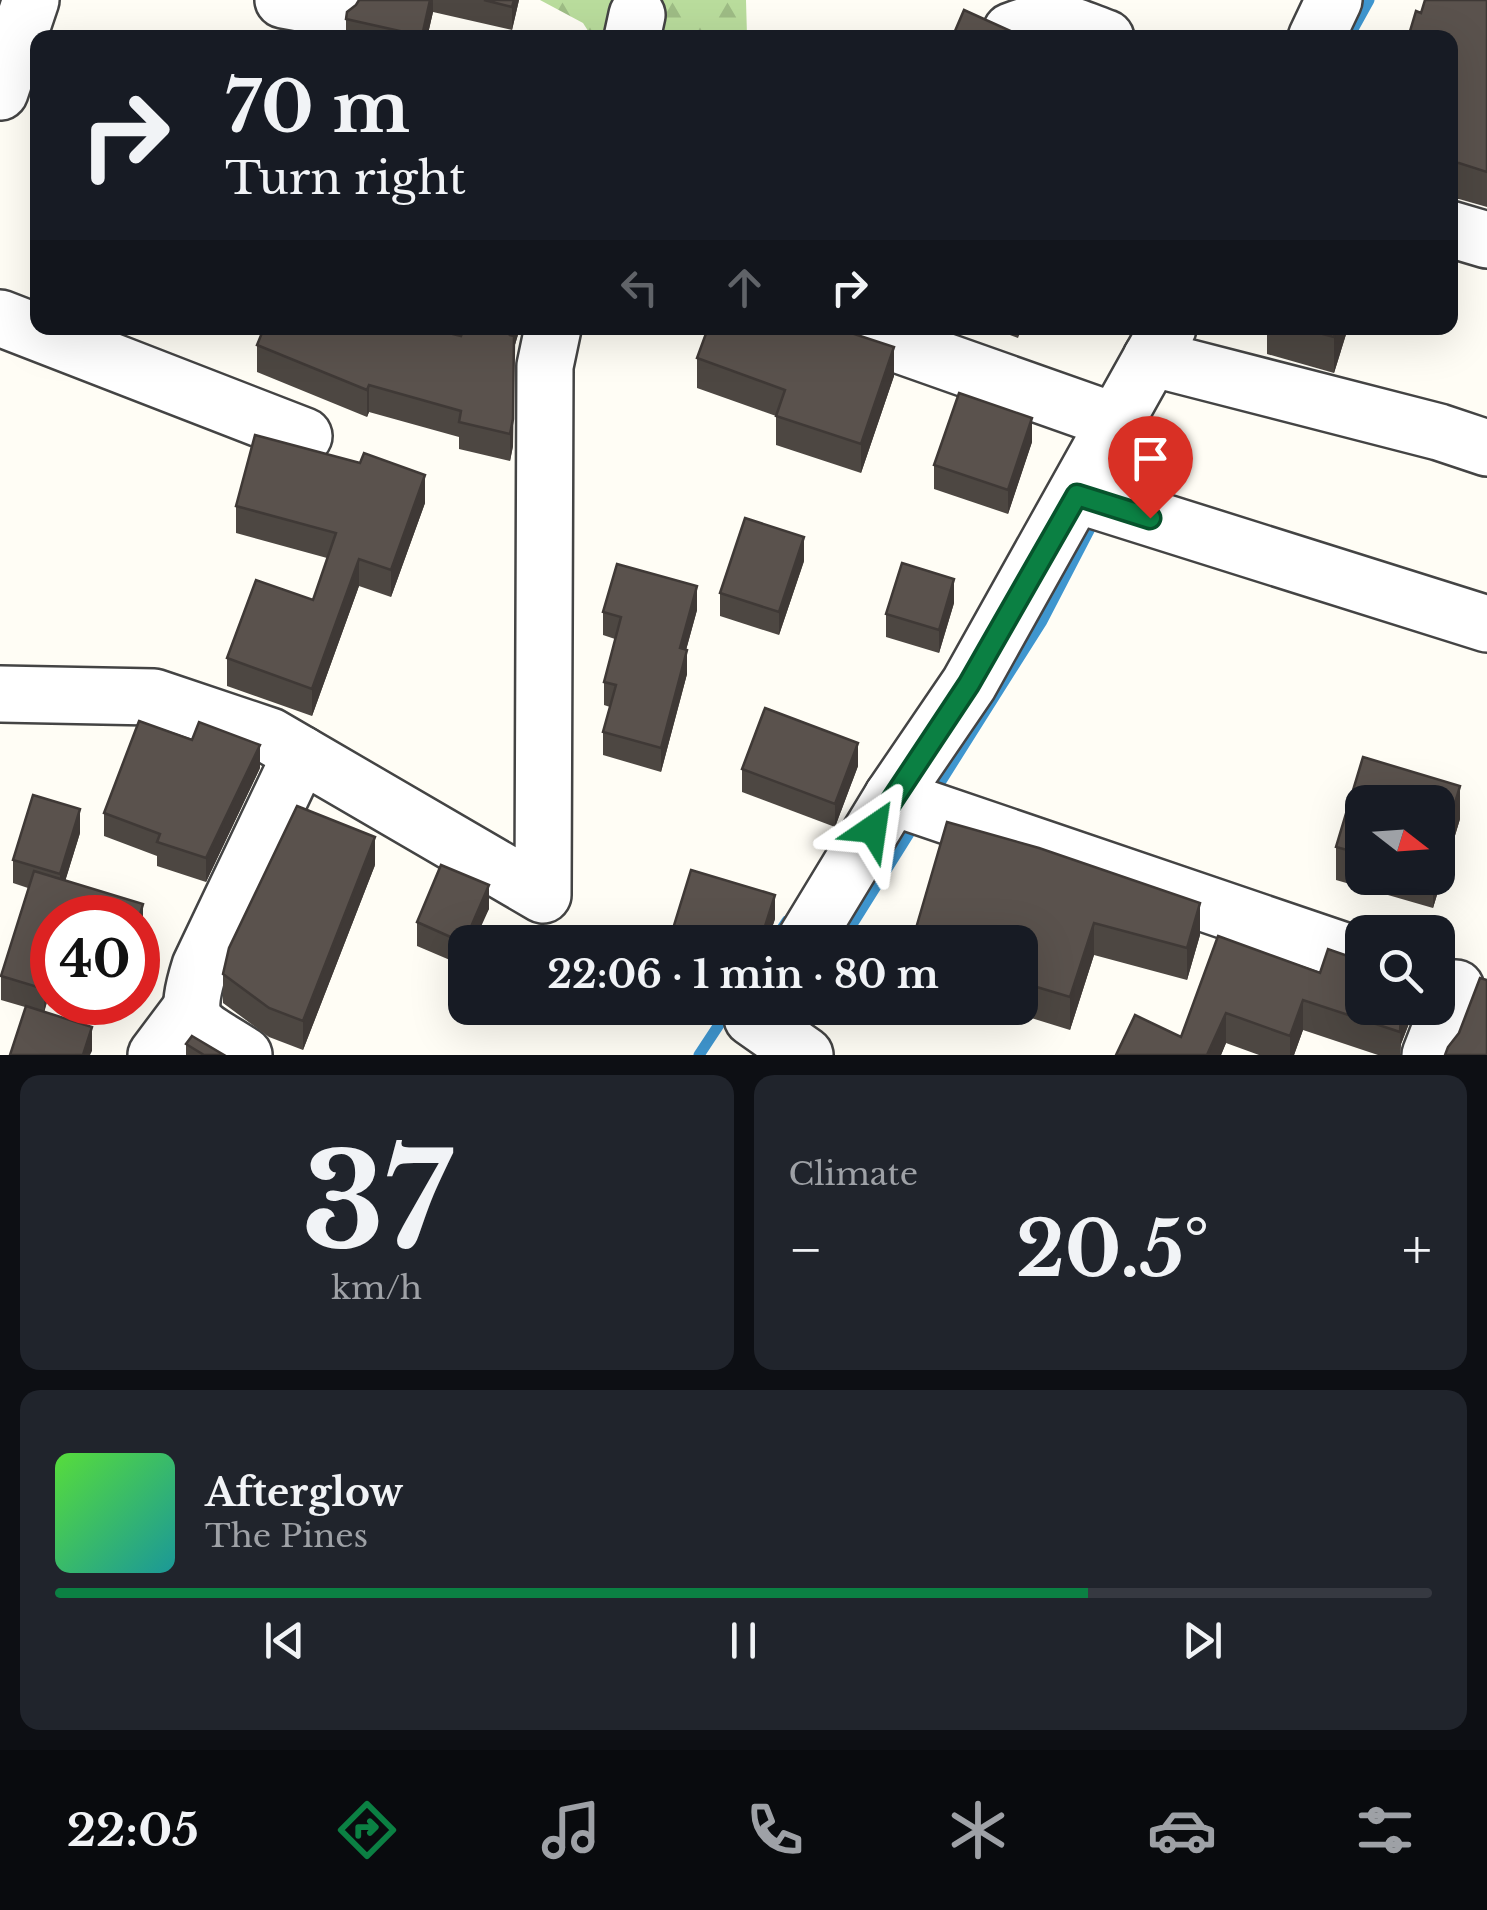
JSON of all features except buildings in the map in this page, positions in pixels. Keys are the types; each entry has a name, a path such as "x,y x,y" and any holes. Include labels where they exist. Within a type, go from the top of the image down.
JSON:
{"street":[{"path":"0,92 31,0"},
{"path":"1320,30 1334,0"},
{"path":"1016,30 1038,20 1050,20 1081,30"},
{"path":"1458,231 1487,240"},
{"path":"0,318 30,330"},
{"path":"44,335 304,436"},
{"path":"0,694 154,697 270,736 543,895 545,366 552,335"},
{"path":"872,335 1117,422"},
{"path":"814,925 892,797 969,684 1159,343 1487,448"},
{"path":"1077,495 1487,624"},
{"path":"156,1055 190,1012 200,966 301,754"},
{"path":"892,797 1345,950"},
{"path":"1430,1055 1460,989"},
{"path":"190,1012 195,1022 244,1055"},
{"path":"746,1027 805,1055"}],"green space":[{"path":"540,0 746,0 747,30 588,30 583,23"}],"waterway":[{"path":"1352,30 1369,0"},
{"path":"1118,475 1134,444"},
{"path":"941,781 1042,621 1096,517"},
{"path":"852,925 918,819"},
{"path":"784,925 787,921"},
{"path":"699,1055 719,1025"}],"route":[{"path":"873,829 969,684 1077,495 1150,518"}]}
